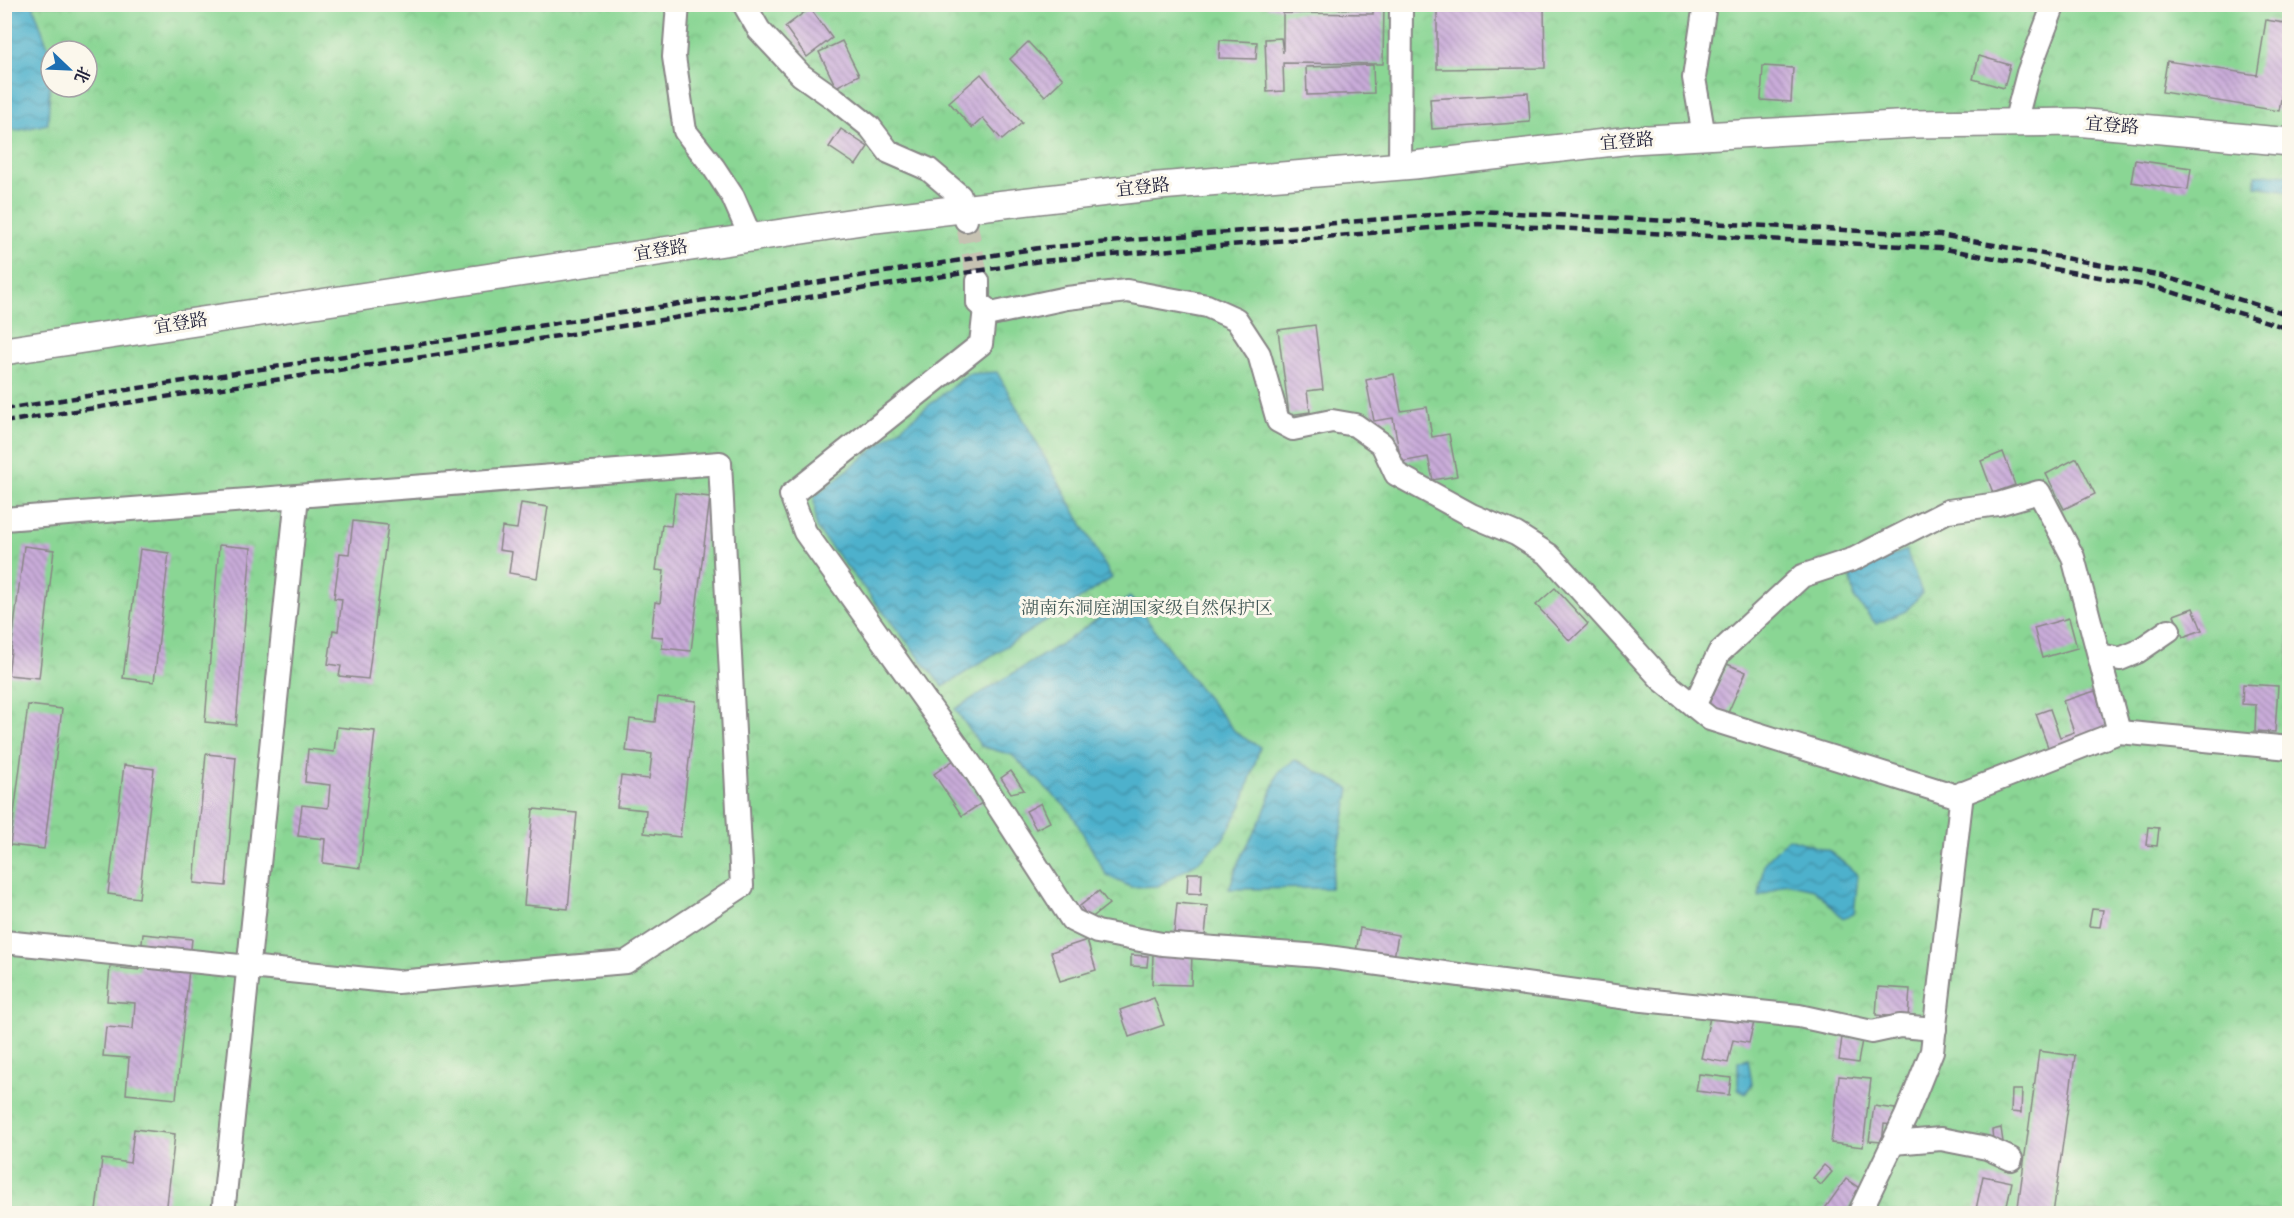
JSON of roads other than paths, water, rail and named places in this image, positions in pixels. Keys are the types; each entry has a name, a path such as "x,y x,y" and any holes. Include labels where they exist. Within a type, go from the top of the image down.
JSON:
{"street":[{"path":"678,4 674,57 685,131 733,197 751,238"},
{"path":"744,4 759,30 801,75 870,127 889,152 928,169 960,196 965,214"},
{"path":"1400,166 1401,4"},
{"path":"2014,123 2028,73 2054,4"},
{"path":"1704,136 1694,78 1705,5"},
{"name":"宜登路","path":"4,351 875,219 965,214 1159,186 1400,166 1631,140 1914,124 2076,122 2289,142"},
{"path":"978,281 978,303 991,314 1067,298 1126,291 1207,306 1236,319 1259,354 1278,421 1293,429 1332,421 1355,425 1382,444 1396,474 1472,515 1516,534 1549,555 1662,680 1710,719 1956,796 2119,732 2289,748"},
{"path":"985,308 981,344 791,495 805,532 976,772 1072,920 1097,932 1162,944 1320,956 1643,1000 1799,1016 1872,1032 1900,1026 1935,1029"},
{"path":"4,519 720,463 742,886 626,962 397,982 4,942"},
{"path":"1694,706 1719,653 1802,576 1854,559 1948,512 1998,504 2039,492 2073,557 2119,732"},
{"path":"223,1214 297,496"},
{"path":"2100,655 2120,659 2137,652 2169,630"},
{"path":"1859,1214 1893,1143 1932,1051 1962,794"},
{"path":"1893,1143 1941,1139 1987,1148 2011,1159"}],"water":[{"path":"4,5 33,5 45,39 39,39 39,99 49,99 48,124 16,131 5,123"},
{"path":"2256,175 2289,176 2289,191 2256,186"},
{"path":"997,372 1112,578 943,687 816,528 814,497 968,374"},
{"path":"1906,550 1922,593 1906,611 1876,624 1855,599 1850,574"},
{"path":"1130,597 1187,673 1237,734 1260,747 1242,805 1224,838 1198,862 1158,886 1131,887 1107,876 1070,811 1012,755 981,746 955,709 1061,644"},
{"path":"1295,760 1350,789 1330,888 1229,889 1239,861 1263,815 1279,771"},
{"path":"1788,838 1830,851 1858,875 1854,914 1843,918 1814,889 1787,883 1759,897 1764,863"},
{"path":"1748,1058 1752,1084 1746,1093 1738,1089 1738,1062"}],"tunnel":[{"path":"966,220 978,281"}],"railway":[{"path":"4,409 1039,248 1478,211 1940,235 2162,276 2290,315"},
{"path":"4,422 1041,261 1478,224 1939,248 2159,288 2290,329"}],"park label":[{"name":"湖南东洞庭湖国家级自然保护区","path":"1147,609"}]}
